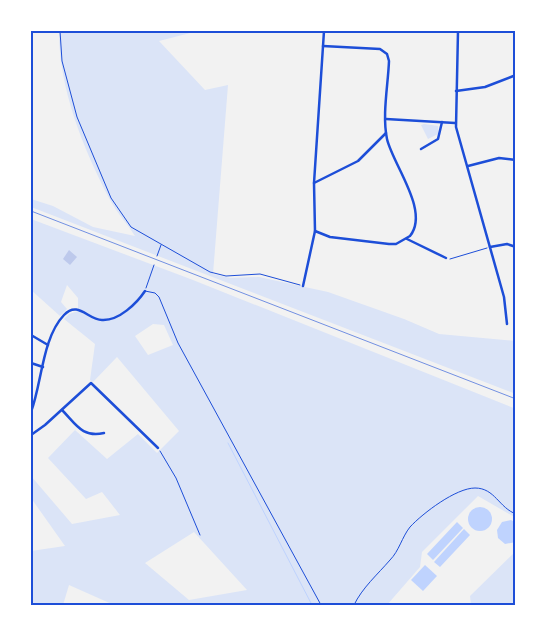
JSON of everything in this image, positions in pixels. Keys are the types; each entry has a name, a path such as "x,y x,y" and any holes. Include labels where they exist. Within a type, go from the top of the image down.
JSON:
{"street":[{"path":"303,286 315,231 314,182 324,31"},
{"path":"458,31 455,122 504,297 508,313 507,324"},
{"path":"315,231 330,236 396,244 407,239 415,229 413,201 390,148 386,133 389,62 387,54 375,48 323,46"},
{"path":"456,91 491,86 516,75"},
{"path":"386,119 455,122"},
{"path":"421,149 438,139 442,122"},
{"path":"314,182 358,161 386,133"},
{"path":"468,166 500,158 516,160"},
{"path":"515,181 516,176"},
{"path":"407,239 446,258"},
{"path":"490,248 507,244 516,247"},
{"path":"31,412 48,345 61,318 70,310 78,309 99,320 106,319 123,312 135,304 145,291"},
{"path":"31,335 48,345"},
{"path":"31,362 43,367"},
{"path":"31,434 62,410 91,382 158,448"},
{"path":"62,410 86,434 104,433"}],"lane":[{"path":"145,291 155,293 159,297 178,343 321,605"}],"path":[{"path":"60,31 62,61 75,109 91,153 111,198 130,227 218,275 260,274 303,286"},
{"path":"158,256 162,245"},
{"path":"446,258 451,259 490,248"},
{"path":"145,291 154,265"},
{"path":"158,448 176,478 200,535"},
{"path":"354,605 361,592 391,559 410,527 450,496 469,489 486,490 497,498 504,508 516,514"}],"shaded area":[{"path":"59,31 198,31 159,41 205,90 228,85 213,274 230,278 259,277 328,292 404,319 439,334 516,341 516,394 31,207 31,199 53,206 93,227 135,236 109,198 90,159 74,118 63,75"},
{"path":"421,125 438,126 438,134 428,139"},
{"path":"31,219 193,280 516,409 516,518 478,496 422,552 420,567 387,605 114,605 69,585 63,605 31,605 31,551 65,546 31,498 31,476 72,524 120,515 102,492 86,499 48,458 75,430 107,459 138,434 157,453 179,431 117,357 93,382 90,380 95,344 64,319 69,314 78,311 78,298 67,285 61,302 67,309 60,316 31,290","holes":["153,324 164,325 173,345 148,355 135,336","194,532 247,590 189,600 145,563"]},
{"path":"516,551 516,605 471,605 470,596"}],"water":[{"path":"480,507 489,510 492,519 489,528 480,531 471,528 468,519 471,510"},
{"path":"511,520 516,523 516,542 505,544 498,538 497,530 502,522"},
{"path":"457,522 463,528 433,560 427,554"},
{"path":"464,529 470,535 440,567 434,562"},
{"path":"425,565 437,576 423,591 411,580"}],"building":[{"path":"69,250 77,257 70,265 63,259"}],"waterway":[{"path":"228,443 312,605"}],"railway":[{"path":"31,211 516,399"}]}
